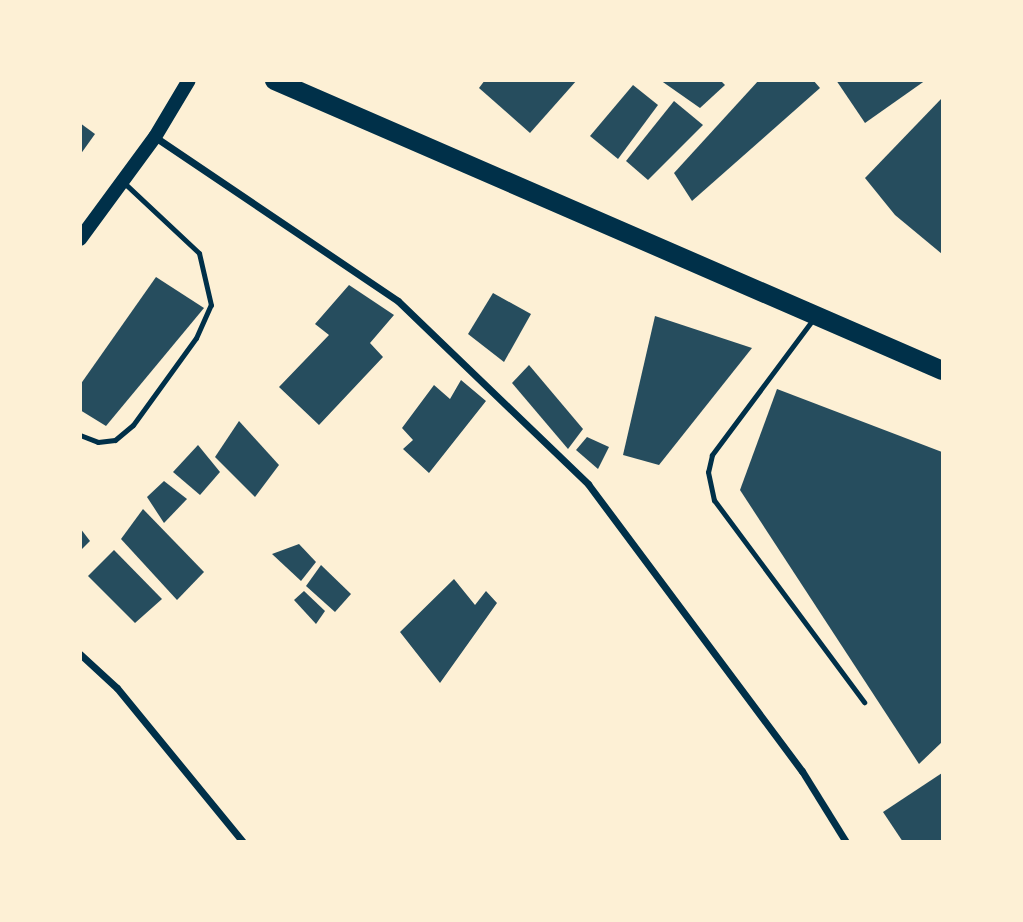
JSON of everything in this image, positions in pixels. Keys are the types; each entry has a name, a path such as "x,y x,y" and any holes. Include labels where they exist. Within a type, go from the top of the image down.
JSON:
{"highway":[{"path":"274,80 943,370"}],"main road":[{"path":"80,239 155,137 189,80"}],"street":[{"path":"155,137 398,301 588,484 802,771 846,842"},
{"path":"80,654 117,688 243,842"}],"lane":[{"path":"80,435 98,442 115,440 133,425 196,338 211,306 200,253 122,182"},
{"path":"816,315 712,455 708,472 714,500 864,702"}],"building":[{"path":"485,80 577,80 530,133 479,88"},
{"path":"660,80 720,80 725,85 700,108"},
{"path":"759,80 813,80 820,88 692,201 674,173"},
{"path":"836,80 926,80 865,123"},
{"path":"633,85 658,105 618,159 590,136"},
{"path":"942,98 942,254 895,215 865,178"},
{"path":"674,101 703,125 648,180 626,161"},
{"path":"80,123 95,134 80,155"},
{"path":"156,277 204,308 106,426 80,410 80,385"},
{"path":"349,285 394,315 370,343 383,357 319,425 279,387 329,335 315,324"},
{"path":"493,293 531,314 504,362 468,334"},
{"path":"655,316 752,348 659,465 623,455"},
{"path":"529,365 583,429 568,449 512,383"},
{"path":"461,380 486,401 429,473 403,449 413,440 402,428 434,385 450,399"},
{"path":"777,389 942,452 942,742 919,764 740,490"},
{"path":"239,421 279,465 255,497 215,457"},
{"path":"587,437 609,447 598,469 576,450"},
{"path":"198,445 220,472 200,495 173,472"},
{"path":"164,481 187,499 164,523 147,497"},
{"path":"143,509 204,572 177,600 121,539"},
{"path":"80,528 90,541 80,551"},
{"path":"299,544 316,562 301,581 272,554"},
{"path":"114,550 162,599 135,623 88,576"},
{"path":"321,565 351,594 335,612 306,586"},
{"path":"454,579 475,605 486,591 497,603 440,683 400,632"},
{"path":"304,591 325,611 316,624 294,600"},
{"path":"942,773 942,842 903,842 883,812"}]}
